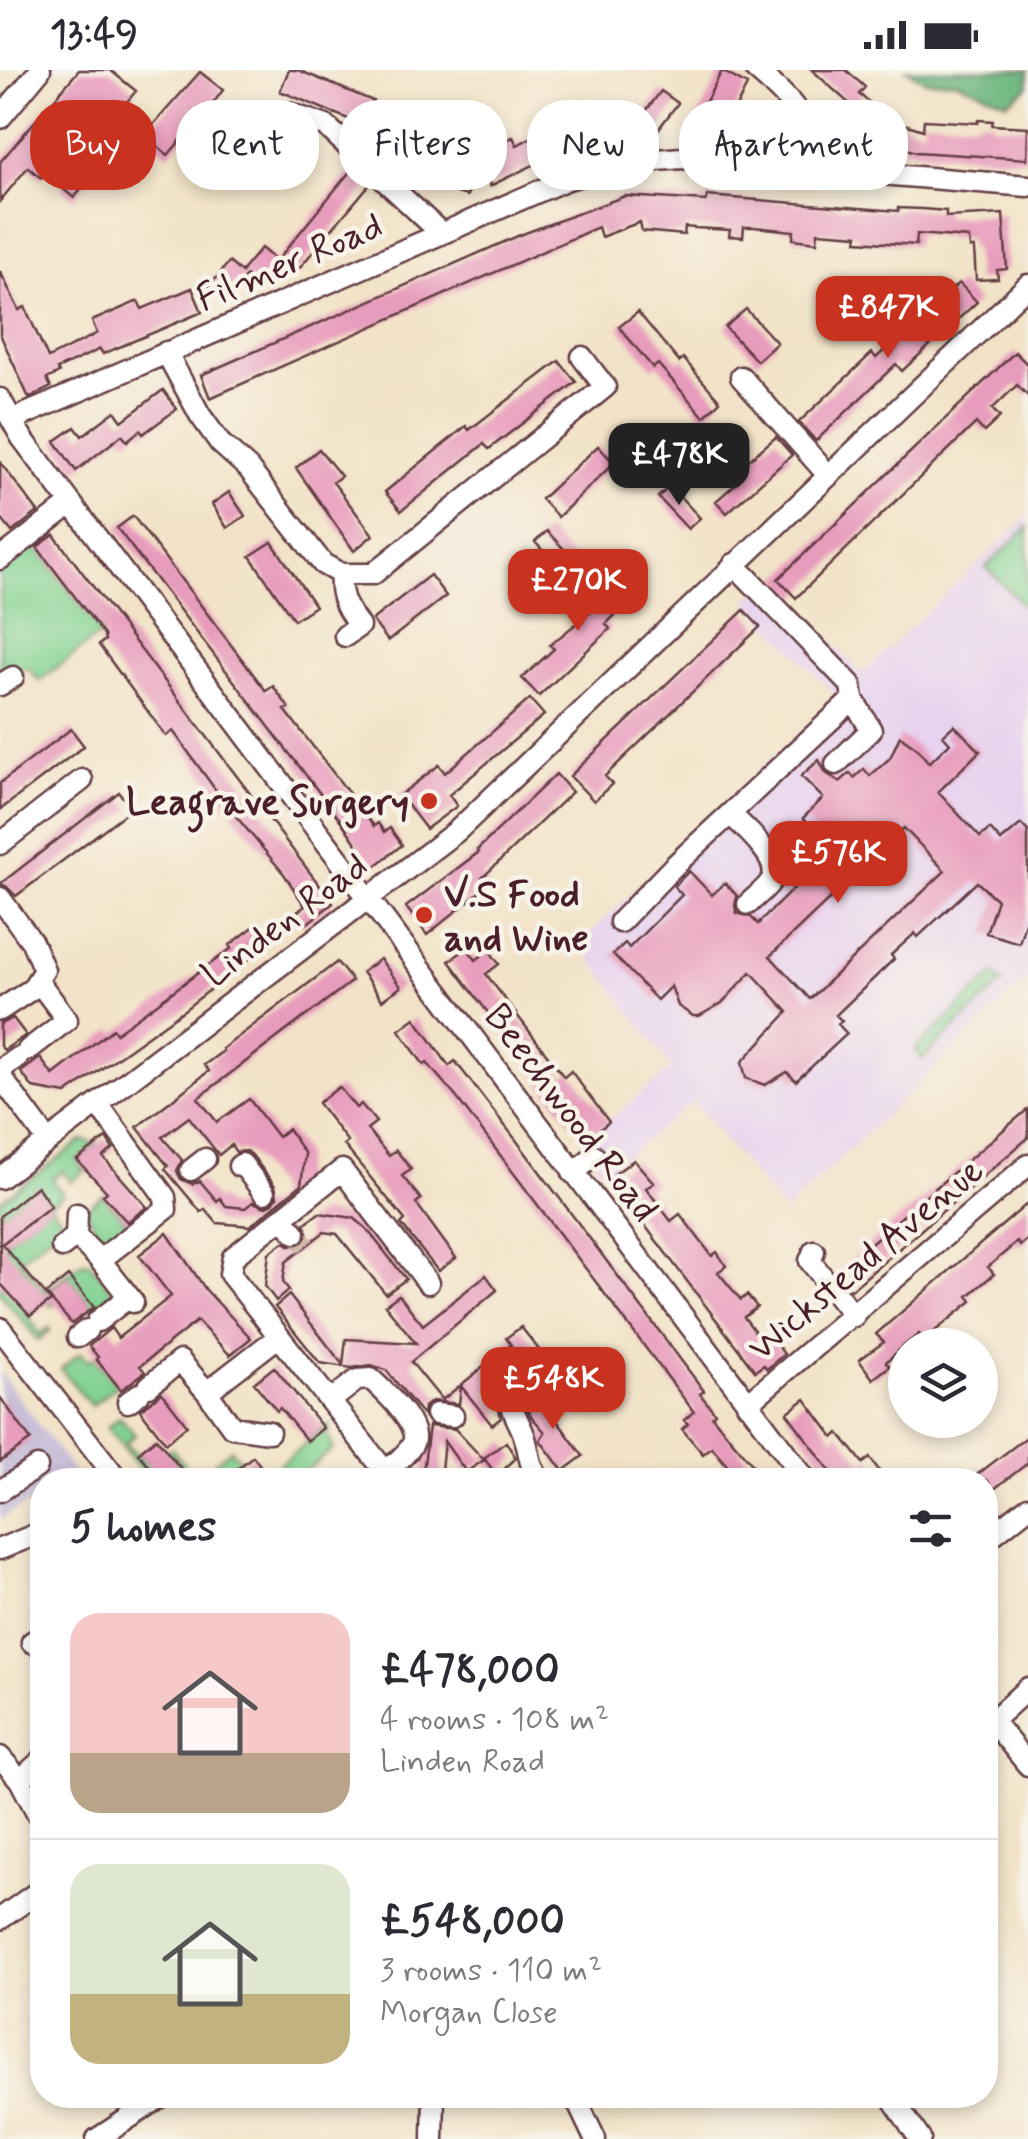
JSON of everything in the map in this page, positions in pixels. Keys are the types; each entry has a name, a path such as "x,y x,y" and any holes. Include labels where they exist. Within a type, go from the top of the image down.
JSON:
{"street":[{"path":"0,118 40,70"},
{"path":"756,70 790,100"},
{"path":"319,123 441,234"},
{"name":"Filmer Road","path":"12,420 564,180 620,163 679,158"},
{"name":"Filmer Road","path":"908,178 1023,189"},
{"name":"Linden Road","path":"0,1178 457,831 1028,284"},
{"path":"166,352 220,443 248,468 322,564 341,574 373,574 605,387 582,357"},
{"path":"741,377 828,475"},
{"name":"Beechwood Road","path":"0,399 72,504 797,1468"},
{"path":"0,559 72,504"},
{"path":"734,564 851,685 871,730 836,764"},
{"path":"341,574 345,607 359,626 345,636"},
{"path":"620,922 854,699"},
{"path":"0,844 82,780"},
{"path":"730,814 764,849 774,873 748,904"},
{"path":"0,898 32,942 44,970 32,989 0,1010"},
{"path":"44,990 67,1020 5,1066 0,1076 48,1141"},
{"path":"88,1329 131,1299 80,1240 166,1209 184,1176 98,1104"},
{"path":"574,1172 594,1156"},
{"name":"Wickstead Avenue","path":"747,1404 1028,1165"},
{"path":"240,1166 280,1214"},
{"path":"383,1468 230,1274 233,1256 280,1214 342,1170 428,1283"},
{"path":"814,1251 810,1261 854,1316"},
{"path":"0,1328 108,1468"},
{"path":"207,1392 278,1337"},
{"path":"139,1394 180,1361 232,1427 269,1432"},
{"path":"330,1402 357,1380 371,1379 433,1420 395,1468"},
{"path":"512,1396 512,1410 524,1433 532,1468"},
{"path":"0,1491 30,1472"},
{"path":"998,1531 1028,1507"},
{"path":"0,1549 30,1537"},
{"path":"998,1709 1028,1688"},
{"path":"998,1728 1028,1766"},
{"path":"9,1767 30,1802"},
{"path":"0,1919 30,1898"},
{"path":"97,2139 144,2108"},
{"path":"434,2108 434,2139"},
{"path":"580,2108 595,2139"},
{"path":"899,2108 920,2139"}],"shaded area":[{"path":"1028,516 1028,979 784,1212 693,1101 604,1174 581,1145 672,1068 580,943 837,697 747,601 771,578 862,674"},
{"path":"0,1372 71,1468 30,1468 30,1503 0,1519"}],"green space":[{"path":"907,70 1028,70 1028,87 1007,102 956,81 926,81"},
{"path":"1028,527 1028,610 986,567"},
{"path":"32,541 102,633 39,681 28,667 0,681 0,565"},
{"path":"994,974 1003,983 922,1059 915,1050"},
{"path":"83,1140 106,1147 97,1145 77,1160 85,1171 71,1182 63,1171 52,1179 63,1194 50,1204 36,1187 0,1216 0,1201"},
{"path":"103,1195 128,1224 111,1241 97,1231 86,1209"},
{"path":"51,1206 67,1225 20,1260 46,1291 82,1262 90,1263 111,1289 114,1303 99,1314 68,1276 48,1292 55,1303 51,1306 41,1294 21,1304 40,1334 49,1328 38,1340 0,1293 7,1240"},
{"path":"80,1353 88,1361 94,1357 117,1385 91,1406 61,1369"},
{"path":"120,1417 135,1435 125,1444 149,1465 171,1448 187,1468 181,1468 172,1457 159,1468 139,1468 107,1427"},
{"path":"330,1424 328,1434 333,1449 310,1468 278,1466"},
{"path":"231,1449 243,1464 238,1468 209,1468"}],"building":[{"path":"79,70 110,70 136,91 128,100 53,100"},
{"path":"289,70 298,70 371,100 339,100 339,115 319,107 319,100 302,100 280,91"},
{"path":"812,70 846,70 865,87 859,94 866,100 845,100"},
{"path":"722,71 747,85 740,100 707,100"},
{"path":"200,72 223,90 216,100 176,100 176,146 168,155 156,145 156,122"},
{"path":"661,91 678,103 659,128 659,100 654,100"},
{"path":"924,120 993,121 992,125 1028,127 1027,159 908,149 908,125 923,130"},
{"path":"30,127 30,169 0,201 0,162"},
{"path":"513,137 517,145 527,140 527,168 507,178 507,139"},
{"path":"339,185 339,190 365,190 296,272 279,258"},
{"path":"65,190 80,190 74,198"},
{"path":"446,190 469,190 467,196"},
{"path":"625,196 706,201 707,196 898,211 922,209 946,211 946,217 1003,214 1007,269 997,270 998,279 976,280 974,248 970,248 969,238 917,234 916,245 857,241 858,235 818,232 817,242 793,239 794,231 754,227 744,227 743,237 729,236 730,230 685,227 684,235 642,231 640,222 601,237 598,227 210,398 201,375 520,235"},
{"path":"261,248 278,262 258,286 246,276 226,300 209,287 229,262 243,274"},
{"path":"0,271 19,310 25,307 48,358 97,333 92,321 138,301 142,309 192,288 202,312 57,369 59,373 47,379 51,387 29,398 0,334"},
{"path":"959,283 977,302 902,371 896,364 816,441 799,422 872,353 876,358"},
{"path":"746,309 777,343 757,361 725,327"},
{"path":"638,312 679,362 683,358 720,401 704,417 658,364 653,368 619,327"},
{"path":"1015,352 1028,365 1028,396 1017,385 992,409 1000,417 984,432 976,423 796,598 778,579"},
{"path":"559,361 576,382 489,449 484,444 401,511 385,492 466,426 469,430"},
{"path":"163,390 177,409 143,434 140,430 127,441 122,435 76,471 55,441 75,427 82,436 115,411 122,421"},
{"path":"776,437 792,455 727,513 716,501 739,481 730,472"},
{"path":"639,441 671,474 660,485 628,453"},
{"path":"598,446 614,463 558,517 541,499"},
{"path":"319,449 341,476 333,482 373,535 354,551 296,468"},
{"path":"0,462 38,512 12,532 0,517"},
{"path":"670,486 700,518 688,529 658,497"},
{"path":"229,492 245,516 227,528 212,504"},
{"path":"133,516 266,691 273,686 289,708 285,710 374,826 378,823 384,832 390,828 402,845 373,868 117,528"},
{"path":"547,531 577,563 565,574 535,542"},
{"path":"54,535 333,903 305,925 296,913 305,906 284,874 225,803 173,731 166,736 99,645 105,640 104,635 37,547"},
{"path":"272,542 315,606 294,620 250,556"},
{"path":"590,564 628,602 606,624 610,629 539,696 522,678 554,649 550,645 604,601 578,575"},
{"path":"430,575 446,596 388,641 372,620"},
{"path":"744,610 760,627 605,776 612,784 594,801 570,776"},
{"path":"530,699 544,715 449,795 457,806 426,829 400,795 439,765 445,773"},
{"path":"954,725 980,751 938,792 980,837 990,829 1001,841 1021,824 1028,831 1028,912 1019,943 986,933 997,900 977,882 918,937 915,933 891,955 894,959 836,1015 847,1034 796,1081 787,1072 765,1085 746,1078 742,1062 788,1012 751,972 722,1003 693,1016 678,1006 671,986 657,1000 613,954 625,943 629,948 682,895 674,886 689,871 712,895 725,883 737,896 737,913 758,924 832,850 803,818 823,798 801,776 819,760 826,773 840,782 850,773 854,778 864,769 870,776 890,758 900,736 929,763 950,743 943,735","holes":["904,828 945,871 810,999 770,956"]},
{"path":"71,729 84,746 0,810 0,783"},
{"path":"556,774 572,792 482,878 488,885 427,935 406,907 479,852"},
{"path":"119,792 131,809 16,896 0,884"},
{"path":"256,925 270,943 66,1094 33,1088 21,1072 40,1058 53,1075 232,948 230,945"},
{"path":"467,948 476,960 489,950 499,964 486,974 564,1077 571,1071 609,1122 585,1141 449,961"},
{"path":"380,959 401,987 382,1000 362,972"},
{"path":"337,962 352,981 198,1098 217,1122 249,1099 278,1137 288,1129 305,1154 301,1185 250,1226 217,1223 205,1209 201,1212 137,1127 209,1071 204,1065","holes":["189,1117 219,1155 231,1145 236,1152 247,1151 252,1155 275,1186 277,1197 273,1203 265,1207 253,1202 245,1208 226,1206 220,1198 217,1201 200,1181 192,1184 181,1179 177,1171 182,1160 162,1137"]},
{"path":"13,1018 26,1035 4,1050 0,1046 0,1024"},
{"path":"415,1018 449,1066 455,1061 704,1391 700,1394 715,1413 712,1416 755,1468 729,1468 712,1447 703,1454 682,1429 688,1424 684,1420 694,1412 457,1098 427,1063 424,1065 399,1030"},
{"path":"339,1087 356,1108 361,1104 376,1122 367,1129 389,1156 396,1150 411,1169 402,1176 421,1199 416,1203 456,1258 438,1271 401,1224 405,1220 344,1145 348,1142 318,1103"},
{"path":"1028,1109 1028,1138 851,1290 837,1272"},
{"path":"106,1138 113,1149 103,1157 147,1207 127,1222 103,1195 107,1192 77,1160"},
{"path":"634,1160 654,1183 646,1188 671,1221 680,1214 712,1256 717,1252 726,1266 718,1272 741,1300 747,1295 757,1307 744,1317 764,1344 772,1338 784,1354 767,1369 764,1365 755,1371 609,1178"},
{"path":"37,1186 51,1206 2,1244 51,1301 30,1316 0,1283 0,1216"},
{"path":"1028,1203 1028,1239 1020,1246 1017,1242 988,1267 994,1274 968,1296 972,1301 939,1328 888,1328 888,1368 873,1379 859,1360 884,1342 876,1334"},
{"path":"319,1213 354,1218 406,1279 386,1294 337,1234 324,1232 286,1262 283,1282 289,1290 276,1301 265,1286 269,1253 284,1242 291,1246 303,1244 308,1237 305,1223"},
{"path":"167,1233 206,1290 251,1338 230,1355 197,1321 140,1366 145,1372 121,1390 89,1346 111,1328 118,1338 171,1296 139,1255"},
{"path":"486,1275 497,1290 411,1362 442,1400 511,1345 506,1338 521,1327 554,1378 541,1388 522,1364 486,1392 499,1408 501,1418 492,1425 461,1386 459,1404 432,1401 424,1407 423,1415 386,1370 371,1365 352,1368 320,1363 275,1307 289,1295 343,1365 346,1339 416,1343 385,1305 399,1295 423,1325"},
{"path":"68,1276 94,1307 72,1324 46,1294"},
{"path":"274,1367 323,1428 307,1441 254,1383"},
{"path":"543,1391 560,1409 553,1415 583,1456 561,1468 540,1440 545,1432 526,1405"},
{"path":"162,1393 187,1425 166,1443 140,1410"},
{"path":"0,1397 31,1440 0,1462"},
{"path":"805,1399 834,1438 839,1433 863,1463 870,1458 877,1468 828,1468 787,1413"},
{"path":"429,1426 455,1429 484,1460 472,1468 463,1468 444,1441 441,1468 424,1468"},
{"path":"1028,1436 1028,1463 998,1486 998,1468 986,1468"},
{"path":"156,1438 180,1468 150,1468 138,1453"},
{"path":"506,1442 516,1458 505,1468 491,1468 484,1458"},
{"path":"253,1456 262,1468 238,1468"}],"tunnel":[{"path":"295,1233 306,1246"}],"place":[{"name":"Leagrave Surgery","path":"429,801"},
{"name":"V.S Food and Wine","path":"424,915"}]}
